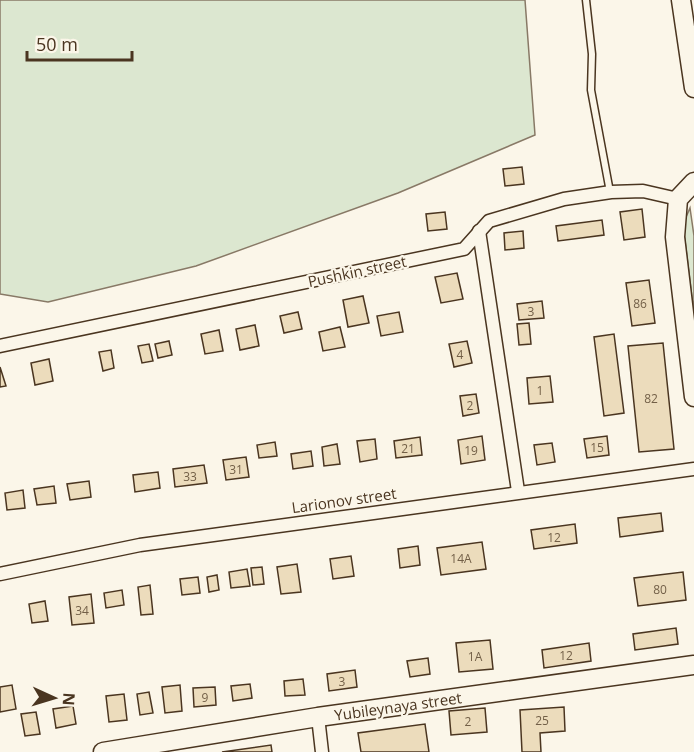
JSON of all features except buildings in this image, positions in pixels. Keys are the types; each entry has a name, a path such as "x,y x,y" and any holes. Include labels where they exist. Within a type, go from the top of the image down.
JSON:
{"street":[{"path":"681,0 694,88"},
{"path":"694,182 678,199 675,237 694,397"},
{"name":"Pushkin street","path":"0,346 464,249 489,221 564,199 611,192 643,191 678,199"},
{"path":"479,231 518,491"},
{"name":"Larionov street","path":"0,574 140,545 518,491 694,469"},
{"name":"Yubileynaya street","path":"102,752 318,717 694,665"},
{"path":"318,717 322,752"}],"lane":[{"path":"586,0 592,54 591,90 611,192"}],"green space":[{"path":"0,0 525,0 535,135 398,193 196,266 48,302 0,294"},
{"path":"690,208 694,236 694,314 683,224"}]}
